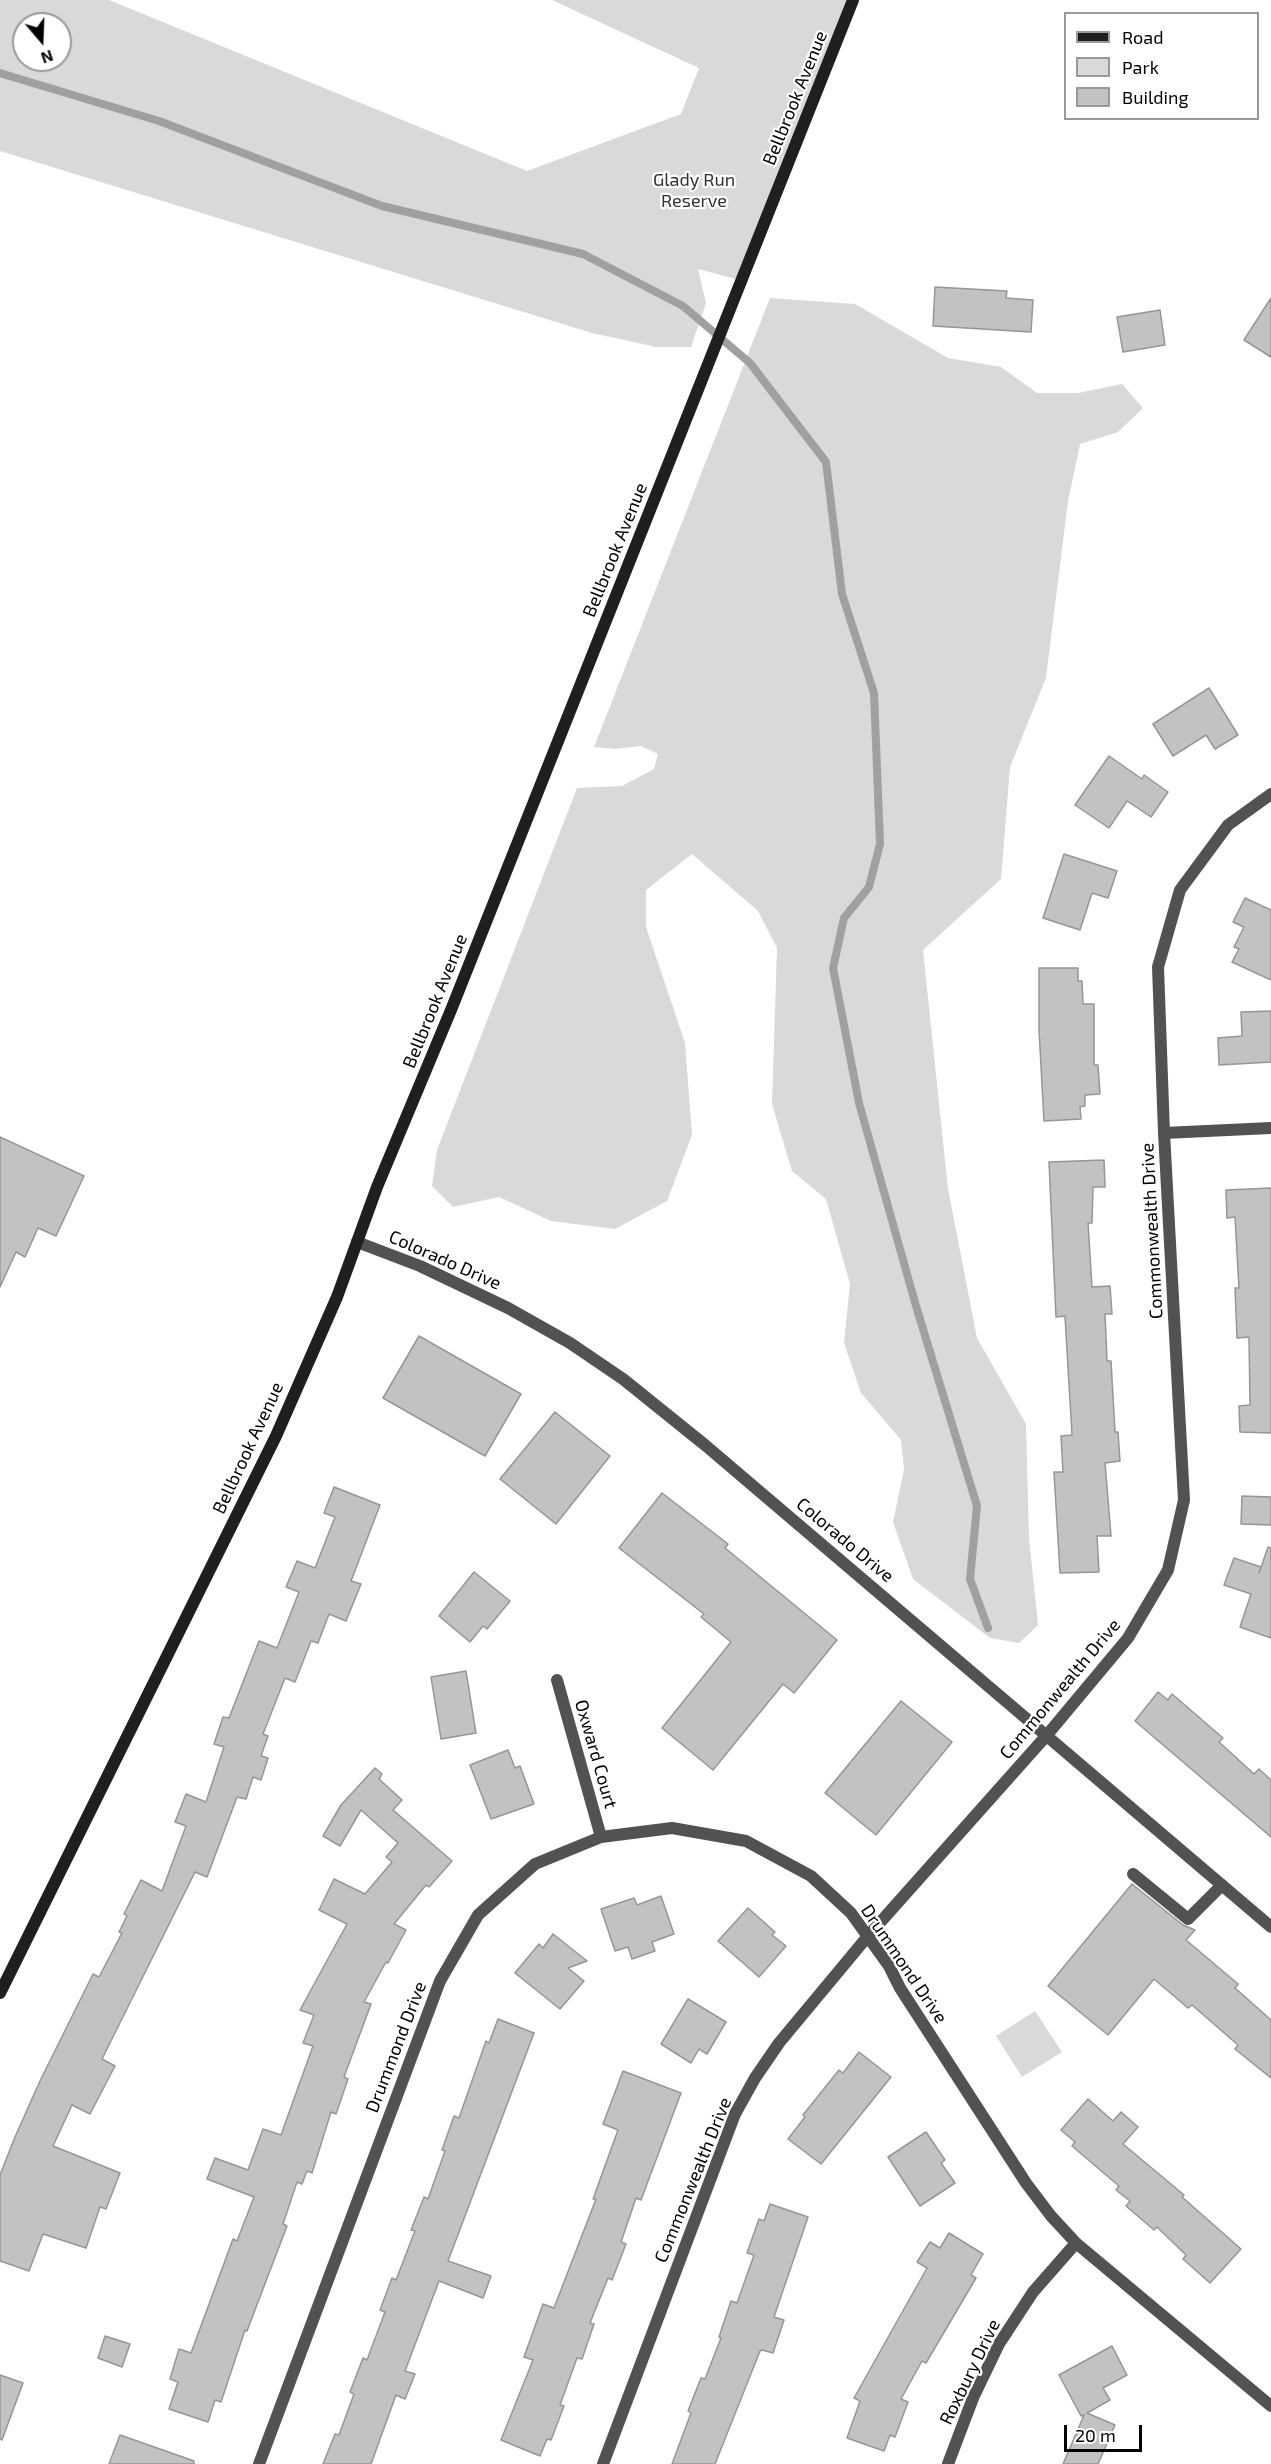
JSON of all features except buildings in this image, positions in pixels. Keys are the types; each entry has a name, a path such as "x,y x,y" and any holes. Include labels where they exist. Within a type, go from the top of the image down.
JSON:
{"street":[{"name":"Bellbrook Avenue","path":"0,1993 276,1436 337,1297 377,1187 455,999 853,0"},
{"name":"Commonwealth Drive","path":"603,2464 735,2114 755,2078 779,2043 868,1936 1047,1735 1128,1638 1168,1570 1184,1500 1164,1133 1158,967 1180,890 1228,825 1271,794"},
{"path":"1164,1133 1271,1128"},
{"name":"Colorado Drive","path":"357,1242 420,1266 507,1308 570,1343 623,1379 705,1445 1271,1927"},
{"name":"Oxward Court","path":"557,1680 601,1837"},
{"name":"Drummond Drive","path":"259,2464 440,1982 478,1915 535,1864 601,1837 672,1828 746,1841 811,1876 851,1913 1026,2183 1051,2216 1076,2243 1271,2406"},
{"path":"1133,1874 1188,1919 1222,1885"},
{"name":"Roxbury Drive","path":"948,2464 973,2398 999,2344 1033,2292 1076,2243"}],"green space":[{"name":"Glady Run Reserve","path":"0,0 109,0 527,171 681,114 699,68 552,0 850,0 740,280 698,269 706,303 691,347 656,347 592,333 0,151"},
{"path":"770,298 855,304 948,358 1001,367 1037,393 1078,393 1122,384 1143,408 1118,432 1080,444 1068,501 1046,678 1010,767 1001,879 923,950 948,1189 977,1338 1026,1424 1029,1538 1038,1625 1019,1643 990,1638 913,1579 893,1522 904,1469 901,1440 861,1393 844,1343 850,1284 826,1199 792,1171 772,1104 777,948 758,911 692,854 646,890 646,927 685,1043 692,1135 667,1201 615,1229 551,1221 499,1197 453,1207 432,1186 437,1150 577,788 622,786 654,769 658,754 641,746 615,749 594,747"},
{"path":"1035,2011 1062,2052 1022,2077 996,2036"}],"waterway":[{"path":"0,73 159,121 382,206 583,254 683,306 750,363 826,462 842,594 874,693 880,844 869,887 844,918 833,968 859,1103 916,1306 977,1506 970,1579 988,1628"}]}
